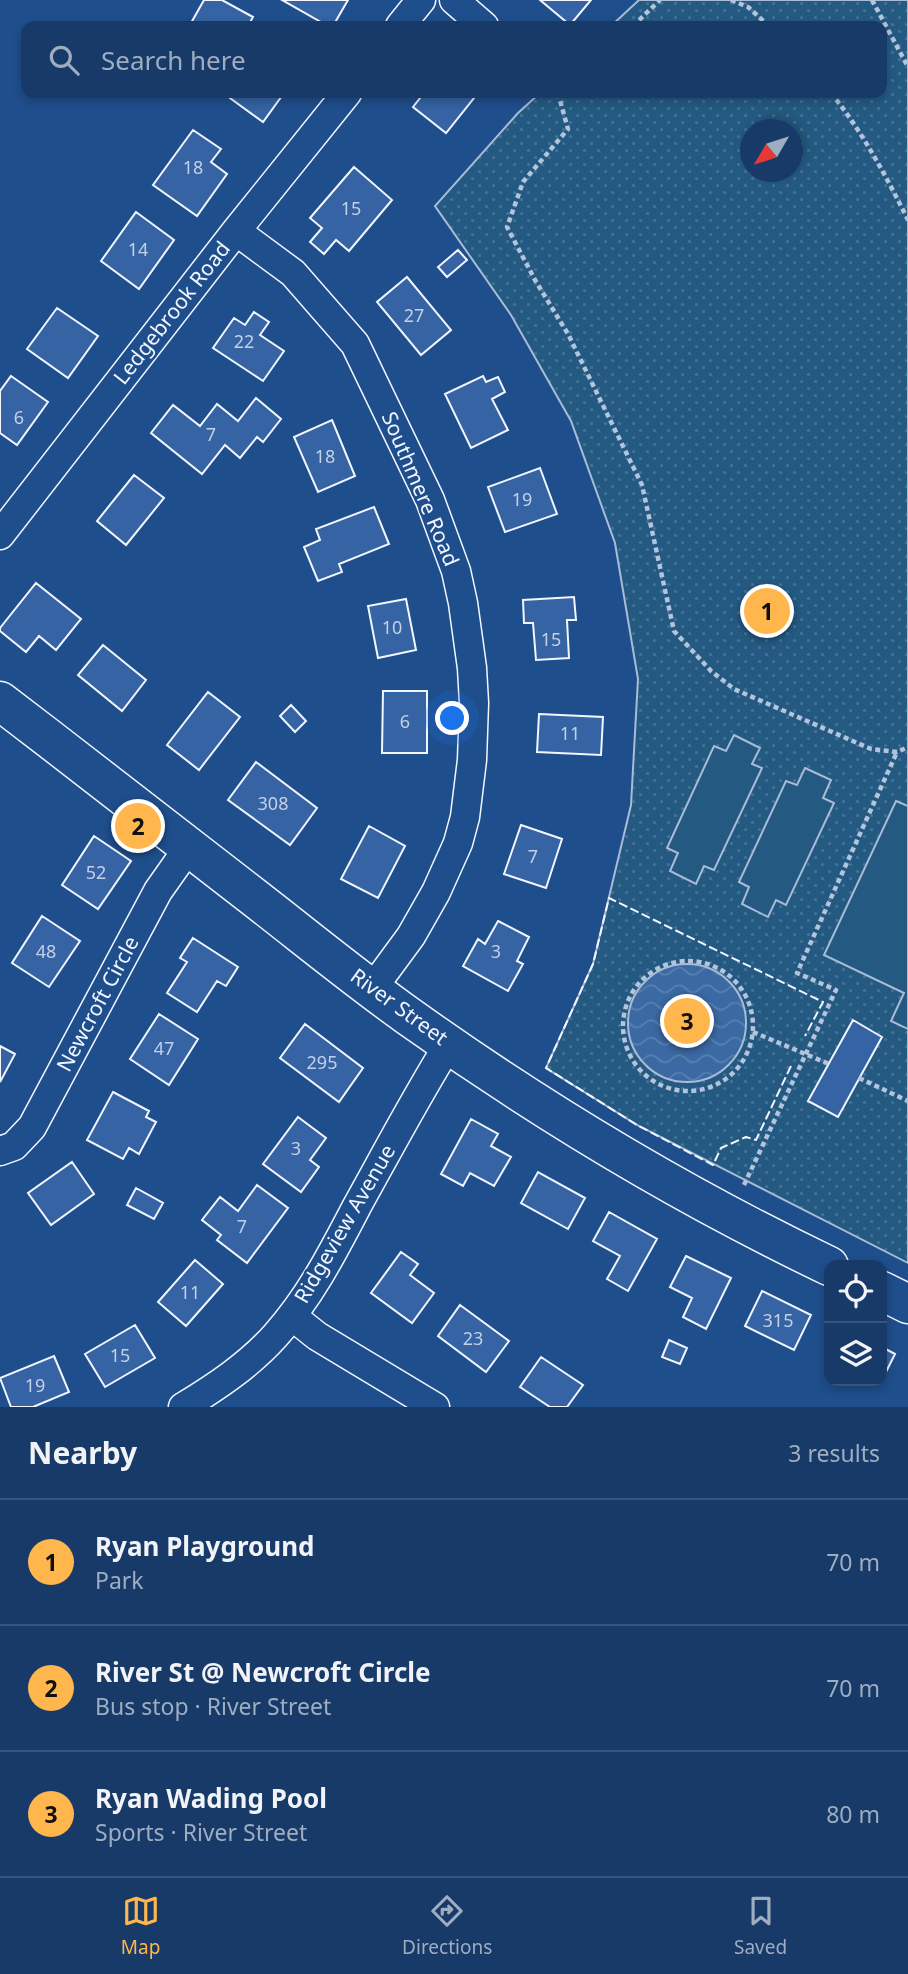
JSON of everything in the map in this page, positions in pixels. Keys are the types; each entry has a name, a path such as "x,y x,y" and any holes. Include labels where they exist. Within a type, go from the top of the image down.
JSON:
{"main road":[{"name":"River Street","path":"0,701 372,989 449,1044 612,1149 729,1216 824,1264"},
{"path":"887,1294 908,1304"}],"street":[{"path":"404,21 421,0"},
{"path":"454,0 479,21"},
{"name":"Ledgebrook Road","path":"0,535 343,98"},
{"name":"Southmere Road","path":"236,231 293,273 355,344 430,500 456,571 463,603 472,668 474,717 465,817 457,844 436,892 411,936 372,989"},
{"name":"Newcroft Circle","path":"0,1151 14,1146 32,1127 159,891 189,847"},
{"name":"Ridgeview Avenue","path":"183,1407 206,1393 255,1355 292,1316 320,1275 419,1093 449,1044"},
{"path":"292,1316 333,1346 435,1407"}],"path":[{"path":"638,21 660,0"},
{"path":"731,0 748,7 763,21"},
{"path":"872,0 883,21"},
{"path":"887,28 908,67"},
{"path":"561,98 568,129 523,182 507,227 568,334 642,485 674,631 711,671 734,689 871,748 897,752 908,747"},
{"path":"835,98 884,174 908,220"},
{"path":"729,1216 836,990 797,973 897,752"},
{"path":"686,960 708,964 727,974 742,990 751,1010 753,1032 748,1053 736,1070 719,1083 700,1091 679,1091 659,1084 641,1072 629,1055 623,1035 623,1014 631,993 645,976 664,965 686,960"},
{"path":"753,1032 829,1064"},
{"path":"859,1079 908,1101"}],"shaded area":[{"path":"639,0 908,0 908,1263 637,1125 546,1068 593,964 631,805 638,679 615,543 571,421 511,315 435,206 534,98 887,98 887,21 616,21"},
{"path":"734,735 760,748 752,764 762,768 714,870 704,866 696,884 670,871 678,853 667,848 714,746 726,751"},
{"path":"805,768 831,780 823,798 834,803 786,905 776,900 768,917 742,904 749,887 739,882 786,781 797,785"},
{"path":"896,801 908,806 908,1029 891,1021 904,993 824,955"}],"water":[{"path":"687,964 698,965 720,974 736,990 745,1012 745,1034 736,1056 720,1072 698,1081 687,1082 676,1081 654,1072 638,1056 629,1034 628,1023 629,1012 638,990 654,974 676,965"}],"building":[{"path":"204,0 222,0 253,17 251,21 192,21"},
{"path":"282,0 348,0 336,21 319,21"},
{"path":"540,0 591,0 573,21 565,21"},
{"path":"230,98 280,98 263,122"},
{"path":"420,98 474,98 446,133 413,107"},
{"path":"193,130 221,149 211,162 227,174 197,216 153,185"},
{"path":"354,167 392,200 349,251 336,240 324,254 310,242 322,228 310,218"},
{"path":"136,212 174,240 139,289 101,261"},
{"path":"458,250 467,260 447,277 438,267"},
{"path":"407,277 451,330 421,355 377,302"},
{"path":"57,308 98,336 68,378 27,349"},
{"path":"254,312 269,322 260,335 284,351 263,381 213,348 234,318 245,325"},
{"path":"11,376 48,402 17,445 0,433 0,391"},
{"path":"483,376 486,382 498,377 505,392 492,399 508,430 471,448 445,394"},
{"path":"256,398 281,419 263,442 257,437 240,458 225,445 202,474 151,433 173,405 200,426 217,404 238,421"},
{"path":"332,420 355,476 318,492 294,437"},
{"path":"540,468 557,514 505,532 488,487"},
{"path":"134,475 164,498 126,545 97,521"},
{"path":"374,507 389,544 339,564 342,572 318,581 304,547 320,540 316,529"},
{"path":"36,583 81,619 56,650 39,636 26,652 0,631"},
{"path":"574,597 576,620 567,620 569,658 536,660 533,623 524,623 523,600"},
{"path":"406,599 416,650 378,658 368,606"},
{"path":"103,645 146,680 122,711 78,675"},
{"path":"383,691 427,691 427,753 382,753"},
{"path":"208,692 240,717 199,770 167,745"},
{"path":"291,705 306,721 295,732 280,716"},
{"path":"539,714 603,717 601,755 537,752"},
{"path":"256,762 317,808 290,845 228,800"},
{"path":"521,825 562,839 546,888 504,874"},
{"path":"369,826 405,846 378,898 341,879"},
{"path":"94,836 131,861 98,909 62,885"},
{"path":"42,916 80,941 49,987 12,963"},
{"path":"498,921 529,937 517,961 523,964 508,991 463,966 478,939 485,944"},
{"path":"193,938 238,967 226,986 217,981 197,1012 167,993 187,962 180,958"},
{"path":"159,1014 198,1039 169,1085 130,1059"},
{"path":"853,1020 882,1037 838,1117 808,1101"},
{"path":"305,1024 363,1068 339,1102 280,1058"},
{"path":"0,1046 15,1054 0,1082"},
{"path":"113,1092 149,1111 146,1117 156,1122 139,1154 129,1148 123,1159 87,1140"},
{"path":"298,1117 326,1138 310,1160 319,1167 301,1192 263,1164"},
{"path":"471,1119 498,1134 491,1146 511,1157 494,1186 470,1173 463,1186 441,1174"},
{"path":"72,1162 94,1194 51,1225 28,1193"},
{"path":"538,1172 585,1198 568,1229 521,1203"},
{"path":"257,1185 288,1208 247,1263 217,1240 221,1235 202,1220 220,1197 238,1211"},
{"path":"136,1188 163,1203 154,1219 127,1205"},
{"path":"609,1212 657,1239 628,1291 607,1279 620,1256 593,1241"},
{"path":"401,1252 418,1264 410,1275 434,1293 412,1323 371,1293"},
{"path":"686,1256 731,1278 706,1329 683,1317 692,1298 670,1287"},
{"path":"195,1260 223,1284 186,1326 158,1302"},
{"path":"762,1291 811,1315 794,1350 745,1326"},
{"path":"460,1305 509,1341 486,1372 438,1336"},
{"path":"135,1325 155,1358 105,1387 85,1354"},
{"path":"669,1340 687,1348 680,1364 662,1357"},
{"path":"887,1350 895,1354 887,1370"},
{"path":"54,1356 69,1392 33,1407 11,1407 0,1378"},
{"path":"541,1357 583,1385 567,1407 550,1407 520,1387"}],"fence":[{"path":"791,1066 756,1140 746,1137 721,1148 713,1165 637,1125 546,1068 593,964 609,898 823,1002 805,1036"}],"place":[{"name":"Ryan Playground","path":"767,611"},
{"name":"River St @ Newcroft Circle","path":"138,826"},
{"name":"Ryan Wading Pool","path":"687,1021"}]}
